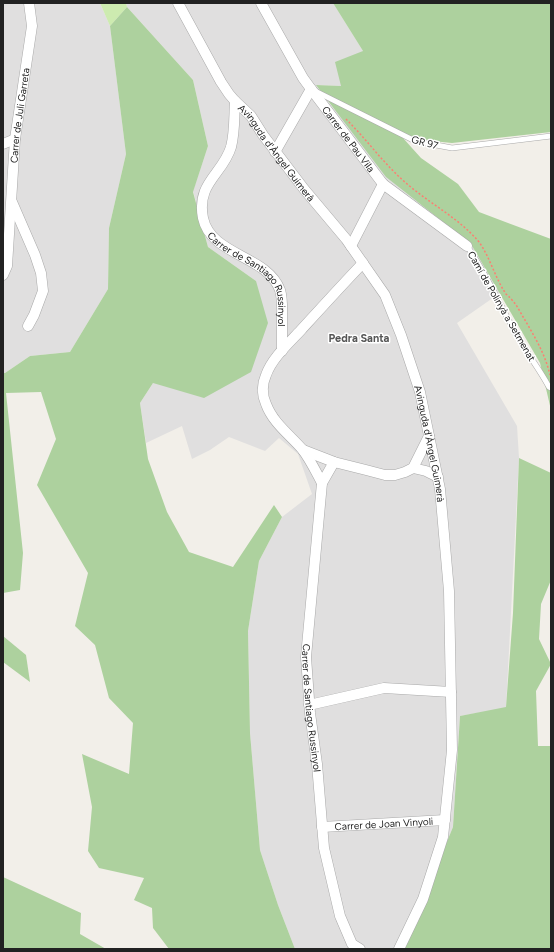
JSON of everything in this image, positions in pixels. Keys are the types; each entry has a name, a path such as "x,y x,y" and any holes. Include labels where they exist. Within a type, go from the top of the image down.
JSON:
{"street":[{"name":"Carrer de Juli Garreta","path":"3,275 7,266 15,139 32,26 29,3"},
{"name":"Avinguda d'Àngel Guimerà","path":"178,3 220,82 235,101 251,116 304,189 346,238 385,294 401,335 420,392 440,490 449,591 452,750 444,837 423,899 399,949"},
{"name":"Carrer de Pau Vila","path":"261,3 310,89 383,184 467,246"},
{"path":"276,152 310,89"},
{"name":"Carrer de Santiago Russinyol","path":"235,101 231,147 226,158 205,190 203,197 203,218 206,228 211,235 219,242 262,268 273,278 279,289 283,300 282,351 266,373 264,381 264,397 267,406 279,425 303,450"},
{"path":"3,144 15,139"},
{"path":"351,246 383,184"},
{"path":"11,200 35,255 41,273 43,291 28,326"},
{"path":"282,351 363,263"},
{"path":"413,468 429,436"},
{"path":"303,450 334,462 385,475 400,474 413,468 426,471 438,477"},
{"path":"303,450 322,483"},
{"name":"Carrer de Santiago Russinyol","path":"334,462 322,483 306,657 309,705 317,764 324,848 340,916 352,944 360,949"},
{"path":"309,705 384,688 451,692"},
{"name":"Carrer de Joan Vinyoli","path":"322,827 445,820"}],"lane":[{"name":"GR 97","path":"310,89 415,141 452,148 551,136"},
{"name":"Camí de Polinyà a Setmenat","path":"467,246 481,268 516,334 550,387"}],"shaded area":[{"path":"3,3 100,3 110,26 126,154 109,228 108,289 70,352 30,356 5,373 3,373"},
{"path":"126,3 333,3 363,51 341,86 317,85 471,243 500,293 457,323 517,426 519,458 506,708 460,716 453,827 403,949 295,949 278,905 260,850 250,733 248,631 259,561 282,517 312,494 298,454 279,438 265,451 229,437 210,450 192,459 182,426 146,443 140,403 153,383 256,281 208,247 193,191 208,146 193,80 127,7"}],"green space":[{"path":"100,3 126,3 127,7 110,26"},
{"path":"333,3 551,3 551,132 452,143 403,138 421,158 458,184 479,212 551,239 551,410 540,363 471,244 386,177 316,85 341,86 335,62 363,51"},
{"path":"127,7 193,80 208,146 193,192 208,247 256,281 268,323 251,372 204,398 153,383 140,403 148,459 167,512 189,552 233,567 274,505 282,517 259,561 248,631 250,733 260,850 278,905 295,949 169,949 153,928 152,908 134,900 144,878 99,868 88,851 92,807 82,754 129,774 133,723 109,698 95,645 75,626 88,573 37,485 56,439 41,392 6,393 23,553 20,590 3,593 3,373 30,356 70,352 108,289 109,228 126,154 110,26"},
{"path":"519,458 551,473 551,580 541,604 539,639 551,664 536,691 538,746 551,746 551,949 403,949 453,827 460,716 506,707 513,613"},
{"path":"3,636 26,655 30,682 3,662"},
{"path":"3,877 81,913 80,934 106,949 3,949"}],"district":[{"name":"Pedra Santa","path":"359,338"}]}
